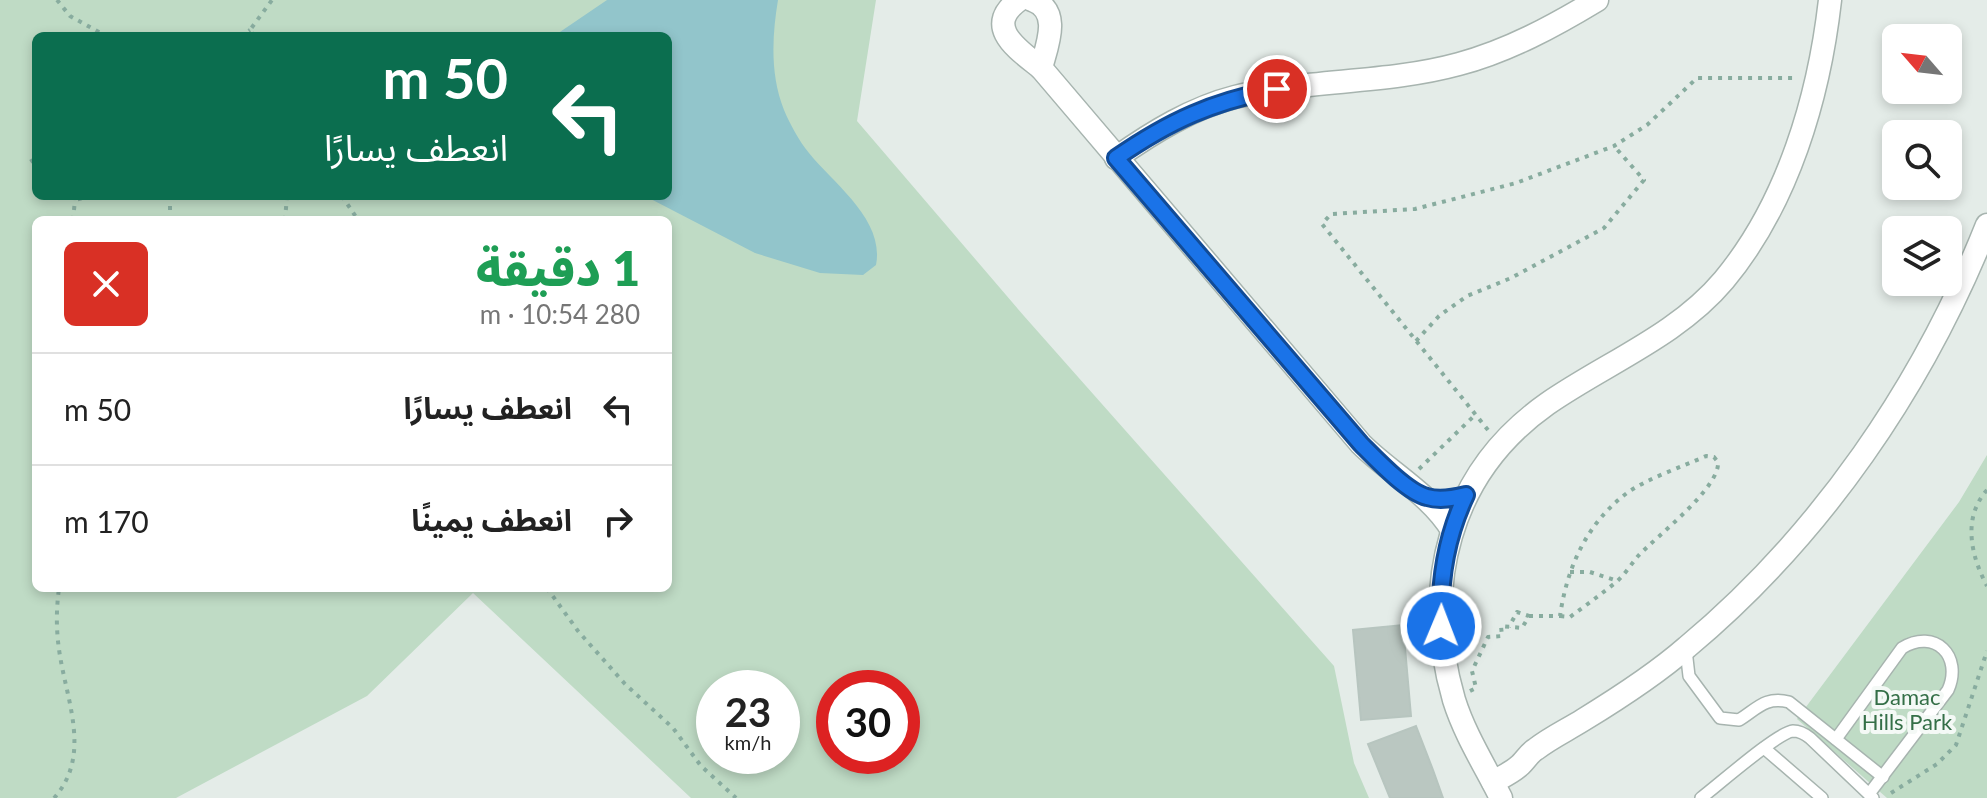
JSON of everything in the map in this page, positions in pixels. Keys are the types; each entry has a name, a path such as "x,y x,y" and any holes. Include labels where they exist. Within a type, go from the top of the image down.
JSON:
{"street":[{"path":"1019,0 1009,8 1004,19 1004,31 1009,42 1041,68 1361,444 1440,512 1452,530"},
{"path":"1032,0 1041,3 1051,23 1041,68"},
{"path":"1116,158 1150,134 1191,113 1233,98 1458,64 1516,43 1597,0"},
{"path":"1830,0 1817,78 1806,119 1775,199 1752,241 1724,280 1689,315 1548,404 1499,445 1466,495 1452,530 1446,557 1440,603 1442,648 1468,736 1493,782 1533,750 1637,686 1687,648 1775,563 1826,503 1874,439 1917,371 1955,300 1987,225"},
{"path":"1423,497 1445,499 1466,495"}],"lane":[{"path":"1701,798 1785,733 1803,733 1872,796 1941,700 1953,677 1953,665 1947,653 1938,645 1925,641 1912,642 1902,648 1836,739"},
{"path":"1687,648 1685,658 1689,676 1720,718 1739,720 1763,702 1780,700 1796,706 1883,777"},
{"path":"1764,748 1822,798"}],"path":[{"path":"57,0 70,16 99,32"},
{"path":"247,32 272,0"},
{"path":"1499,445 1322,224 1331,214 1415,209 1516,183 1614,146 1647,125 1697,78 1817,78"},
{"path":"1415,341 1439,316 1467,296 1511,278 1604,228 1644,180 1614,146"},
{"path":"73,216 75,200"},
{"path":"1405,483 1475,415"},
{"path":"1509,627 1517,612 1529,616 1570,617 1618,581 1707,486 1718,471 1718,462 1714,457 1706,456 1629,492 1595,525 1581,546 1570,572 1560,616"},
{"path":"1987,490 1971,517 1975,563 1987,586"},
{"path":"1570,572 1600,574 1618,581"},
{"path":"54,798 64,787 75,755 72,707 60,658 55,615 58,592"},
{"path":"550,592 578,631 625,684 673,728 701,766 736,798"},
{"path":"1455,700 1476,688 1472,671 1488,637 1502,636 1501,626 1522,628 1529,616"},
{"path":"1882,798 1937,764 1956,745 1987,651"}],"green space":[{"path":"0,0 876,0 857,121 1024,316 1334,666 1354,763 1369,798 691,798 473,593 367,696 176,798 0,798"},
{"name":"Damac Hills Park","path":"1987,455 1987,798 1887,798 1797,719 1959,502"}],"water":[{"path":"607,0 778,0 774,55 779,97 805,148 865,218 877,249 876,265 863,275 820,273 755,253 653,200 672,200 672,32 560,32"}],"building":[{"path":"1403,625 1411,716 1361,720 1353,630"},
{"path":"1416,726 1443,798 1390,798 1368,744"}],"route":[{"path":"1277,89 1233,98 1191,113 1150,134 1116,158 1381,465 1423,497 1445,499 1466,495 1452,530 1446,557 1440,603 1441,626"}]}
